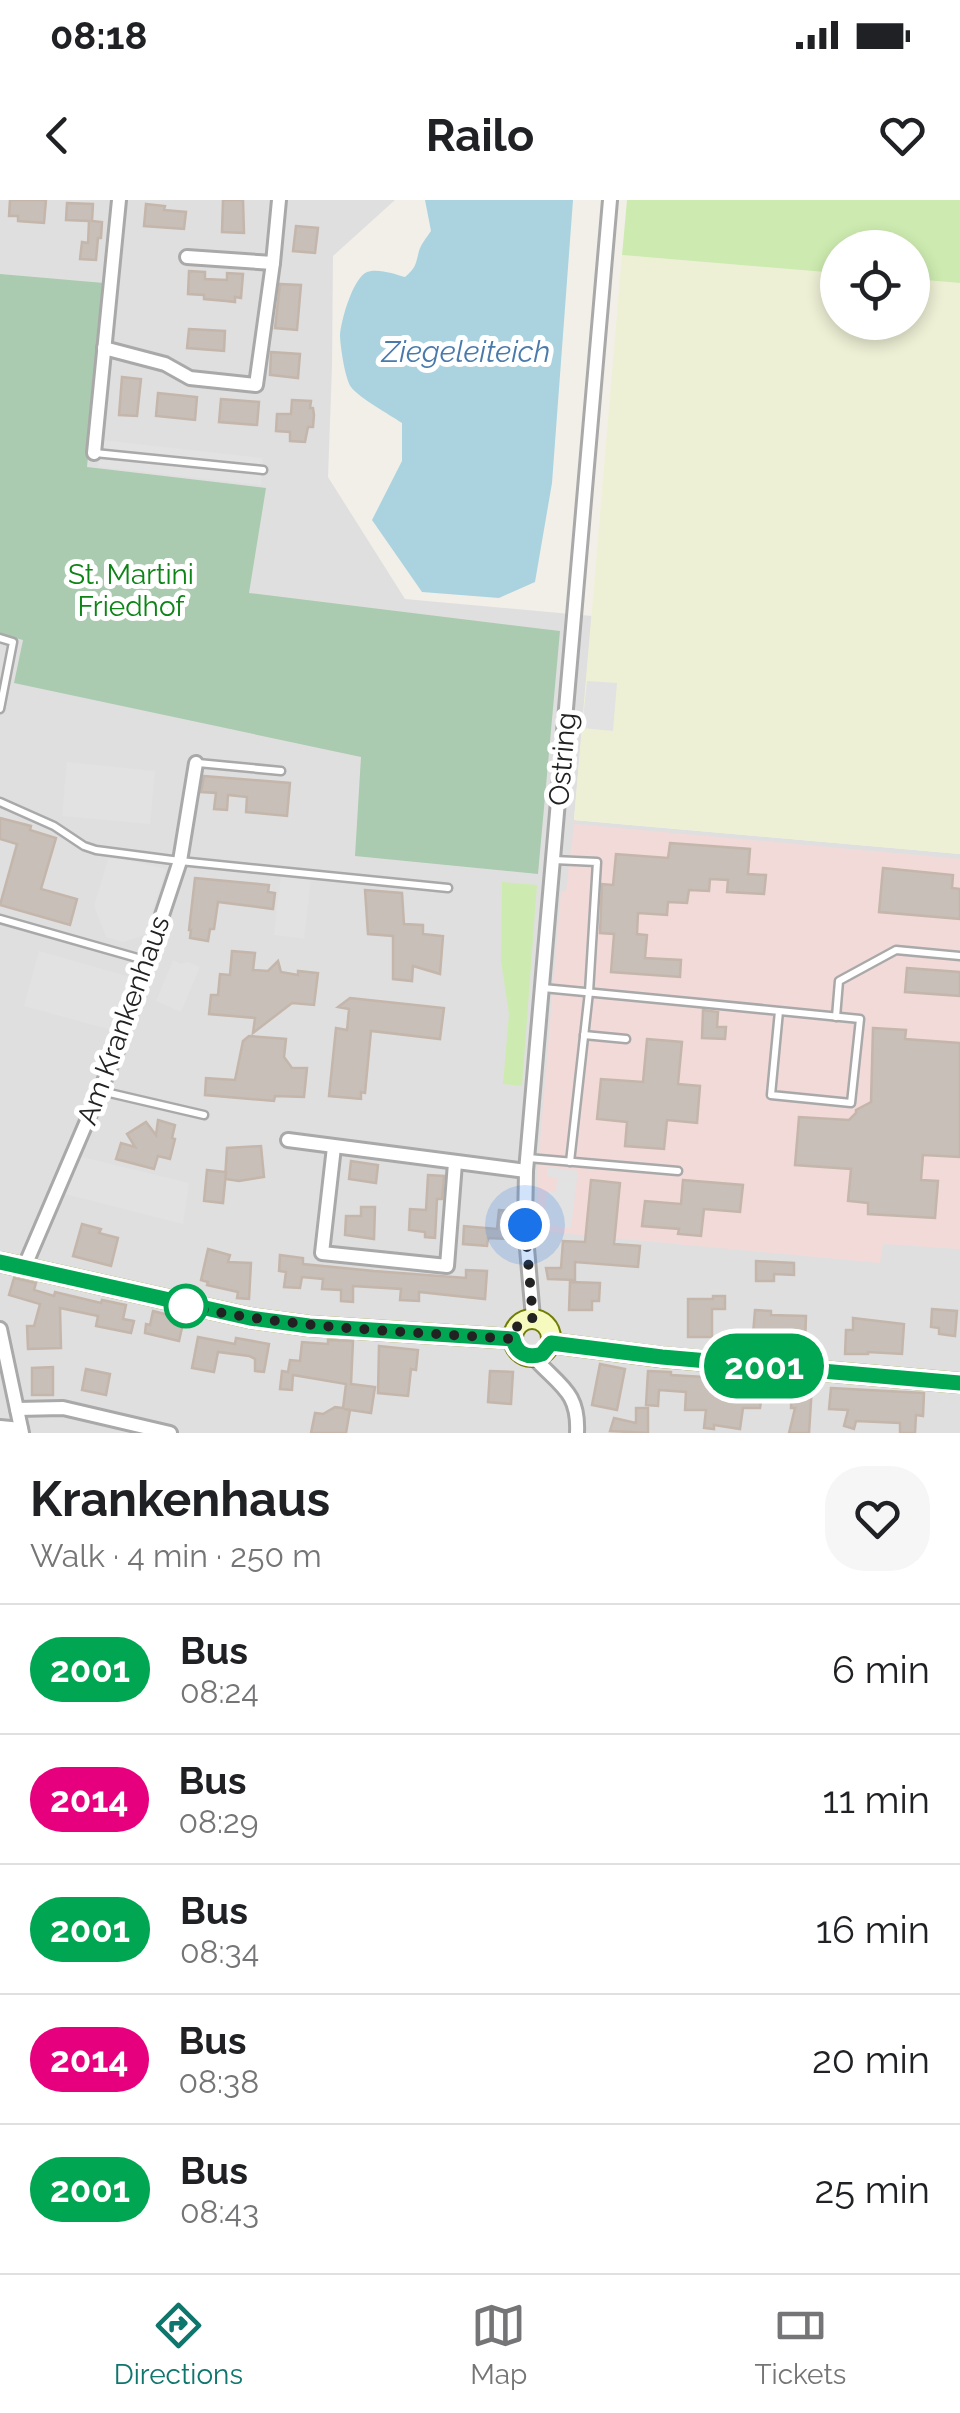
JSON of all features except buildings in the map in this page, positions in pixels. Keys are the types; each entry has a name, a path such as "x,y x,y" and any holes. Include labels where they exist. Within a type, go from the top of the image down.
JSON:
{"main road":[{"path":"0,1262 250,1318 309,1326 513,1339"},
{"path":"533,1318 548,1326 551,1343 546,1352 536,1356 524,1355 514,1346 513,1339 516,1327 533,1318"},
{"path":"551,1343 662,1357 960,1383"}],"street":[{"path":"94,453 119,200"},
{"path":"104,348 165,364 190,378 256,386 280,200"},
{"name":"Ostring","path":"533,1318 525,1225 526,1164 610,200"},
{"path":"187,258 273,263"},
{"name":"Am Krankenhaus","path":"24,1268 118,1051 180,860 196,763"},
{"path":"288,1140 454,1162 526,1164"},
{"path":"334,1147 322,1253 446,1266 454,1162"},
{"path":"0,1329 21,1431 0,1427"},
{"path":"536,1356 568,1389 576,1409 577,1433"},
{"path":"17,1409 63,1408 170,1433"}],"lane":[{"path":"94,453 262,470"},
{"path":"0,638 13,642 0,710"},
{"path":"196,763 281,771"},
{"path":"0,802 96,850 448,888"},
{"path":"553,860 598,862 589,992 570,1162"},
{"path":"0,919 148,961"},
{"path":"836,1017 839,982 896,950 960,956"},
{"path":"542,988 589,992 860,1019 852,1103 771,1095 779,1011"},
{"path":"584,1035 626,1039"},
{"path":"100,1091 204,1115"},
{"path":"526,1164 570,1162 678,1171"}],"shaded area":[{"path":"0,200 395,200 333,256 328,477 405,599 592,616 574,820 960,854 960,1433 0,1433"},
{"path":"101,440 263,458 261,485 98,467"},
{"path":"587,681 617,683 613,731 582,728"},
{"path":"67,762 155,771 150,824 62,816"},
{"path":"574,824 960,859 960,1249 883,1244 880,1263 538,1231 538,1167 561,892 566,891"},
{"path":"109,856 166,869 145,935 123,942 106,937 94,906"},
{"path":"281,874 311,878 304,939 274,935"},
{"path":"39,951 130,977 115,1031 24,1006"},
{"path":"173,960 200,967 181,1012 156,1001"},
{"path":"78,1156 189,1183 183,1224 61,1193"},
{"path":"548,1167 578,1171 571,1228 544,1225 547,1191 556,1192 557,1178 547,1176"}],"green space":[{"path":"627,200 960,200 960,283 930,280 930,230 820,230 820,272 622,255"},
{"path":"622,255 820,272 820,340 930,340 930,280 960,283 960,854 574,820"},
{"name":"St. Martini Friedhof","path":"0,274 104,283 87,467 266,488 249,593 560,631 538,874 355,856 361,757 14,683 23,640 0,634"},
{"path":"502,882 537,885 522,1086 503,1084 509,1014 501,961"}],"water":[{"name":"Ziegeleiteich","path":"425,200 573,200 552,483 535,582 499,598 422,592 372,520 402,461 402,423 351,387 343,361 341,328 349,300 362,276 376,271 405,277 413,268 431,231"}],"bus line":[{"name":"2001","path":"0,1262 223,1314 309,1326 513,1339 518,1351 530,1357 546,1352 551,1343 662,1357 960,1383"}],"route":[{"path":"186,1306 309,1326 513,1339 516,1327 533,1318 525,1225"}]}
